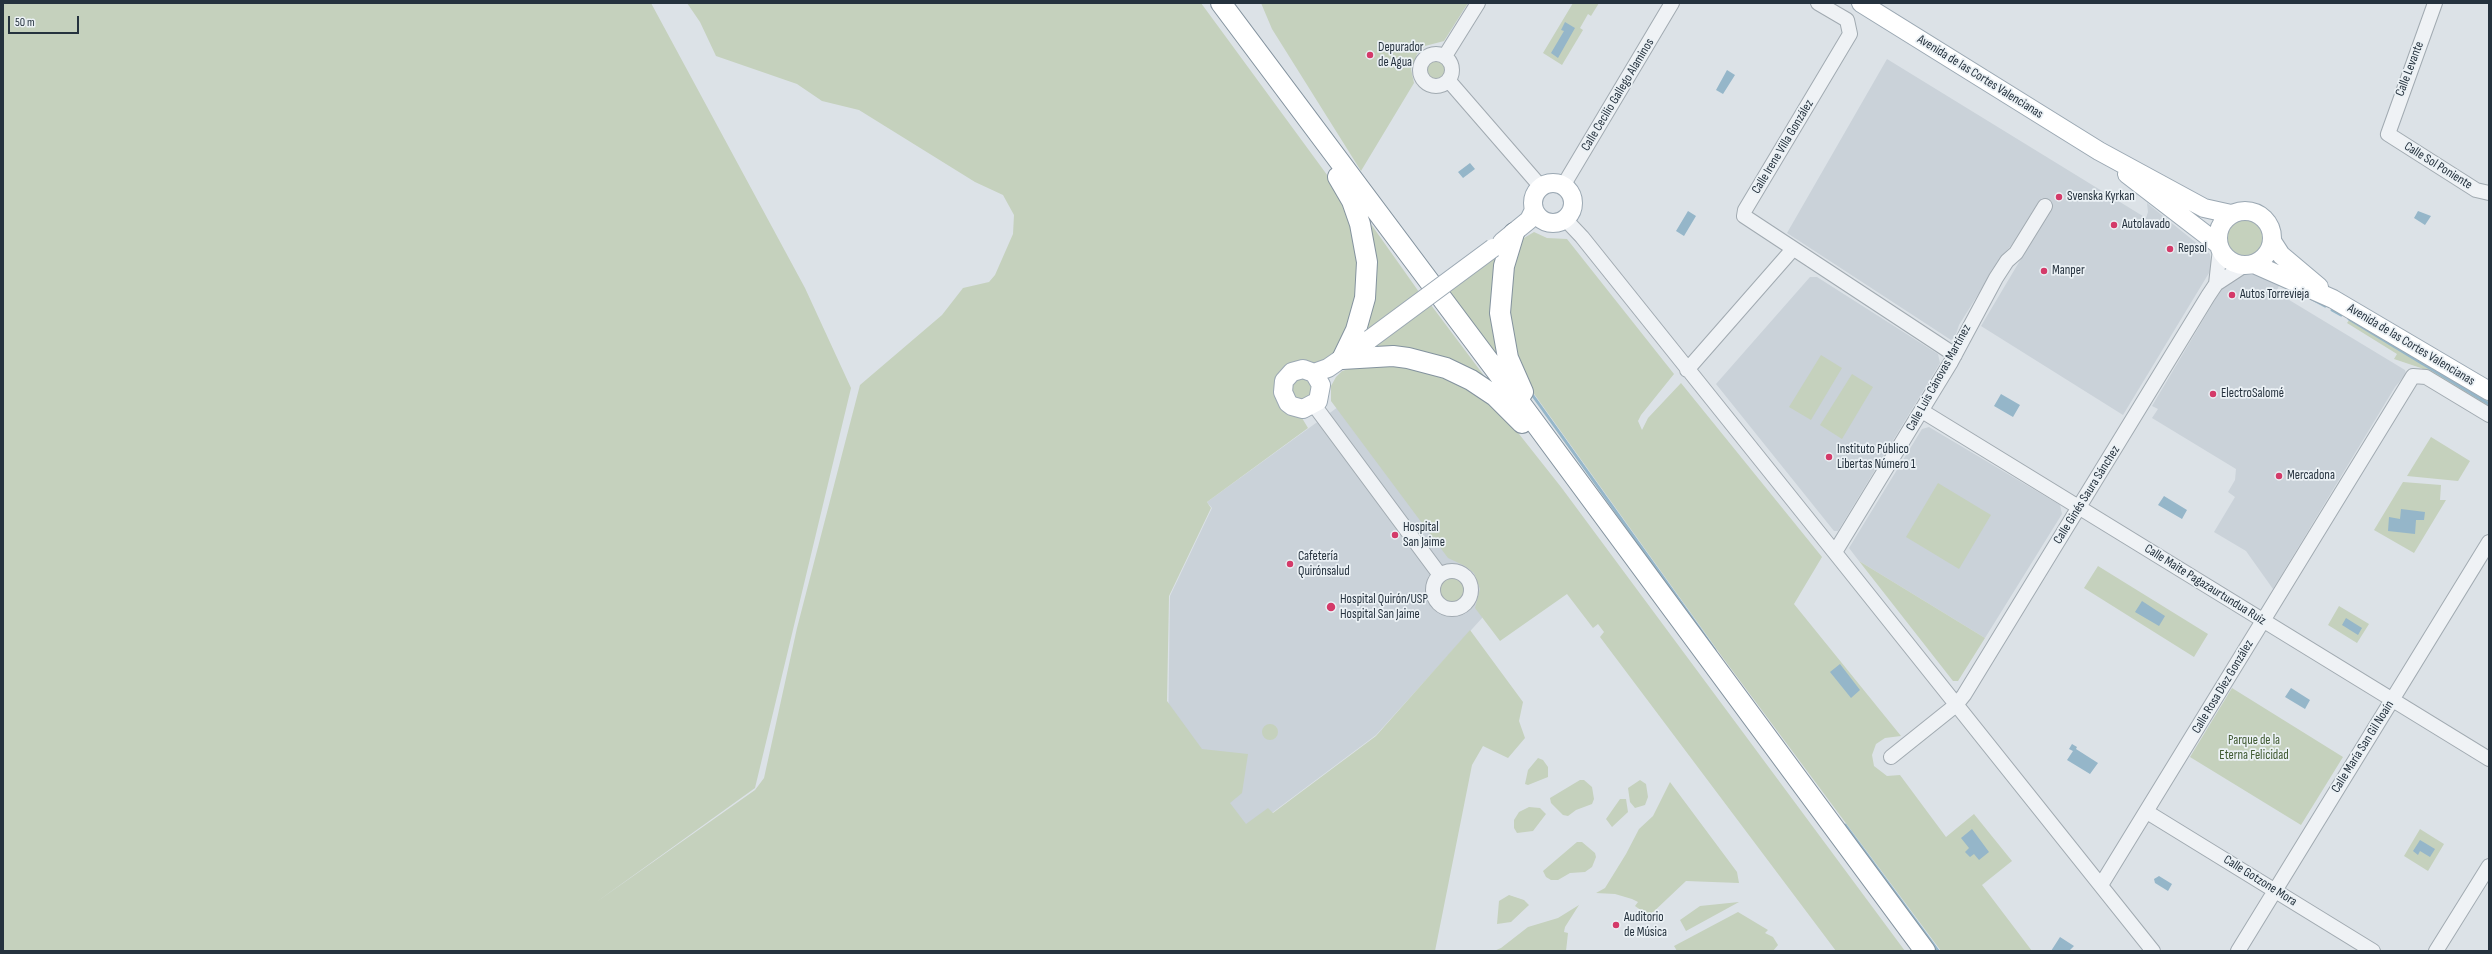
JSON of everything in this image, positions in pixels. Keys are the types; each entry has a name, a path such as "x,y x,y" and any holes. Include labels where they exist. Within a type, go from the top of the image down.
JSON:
{"highway":[{"path":"1221,3 1524,408 1926,951"},
{"path":"1263,60 1281,93 1340,179 1352,201 1360,224 1367,262 1364,298 1356,330 1326,371"},
{"path":"1519,229 1504,266 1500,313 1506,351 1514,375 1526,398 1678,612 1692,636"},
{"path":"1326,371 1376,356 1408,358 1446,368 1472,380 1495,396 1517,416 1673,617 1692,636"}],"main road":[{"name":"Avenida de las Cortes Valencianas","path":"1861,3 2099,150 2204,208 2231,214"},
{"name":"Avenida de las Cortes Valencianas","path":"2099,150 2157,199 2219,246"},
{"path":"1551,183 1563,186 1571,195 1573,202 1572,208 1565,219 1554,223 1538,215 1534,198 1541,187 1551,183"},
{"path":"2244,210 2256,212 2269,224 2272,241 2269,251 2263,259 2249,265 2228,259 2219,246 2221,224 2231,214 2244,210"},
{"path":"1326,371 1321,396 1314,405 1309,408 1298,408 1288,403 1282,392 1284,381 1292,372 1303,369 1326,371 1538,215"},
{"name":"Avenida de las Cortes Valencianas","path":"2272,241 2281,255 2333,299"},
{"name":"Avenida de las Cortes Valencianas","path":"2249,265 2333,299 2489,391"}],"street":[{"path":"1445,56 1478,3"},
{"name":"Calle Cecilio Gallego Alaminos","path":"1563,186 1672,3"},
{"name":"Calle Irene Villa González","path":"1818,3 1847,20 1850,34 1744,212 1746,218 1955,355"},
{"name":"Calle Levante","path":"2389,135 2388,130 2391,121 2435,3"},
{"path":"1440,54 1445,56 1453,67 1449,81 1435,86 1425,82 1420,73 1422,63 1429,55 1440,54"},
{"path":"1449,81 1541,187"},
{"name":"Calle Sol Poniente","path":"2389,135 2476,190 2489,192"},
{"name":"Calle Luis Cánovas Martínez","path":"1835,552 1955,355 1996,278 2007,261 2016,253 2045,206"},
{"path":"1565,219 1582,237 2153,951"},
{"path":"2216,284 2219,246"},
{"path":"1687,370 1793,249"},
{"path":"2216,284 2249,265"},
{"name":"Calle Ginés Saura Sánchez","path":"1891,756 1956,705 2080,507 2216,284"},
{"name":"Calle Rosa Díez González","path":"2100,885 2147,812 2413,376 2426,377 2489,415"},
{"path":"1314,405 1440,575"},
{"name":"Calle Maite Pagazaurtundua Ruiz","path":"1922,411 2489,759"},
{"name":"Calle María San Gil Noaín","path":"2238,951 2489,542"},
{"name":"Calle Gotzone Mora","path":"2147,812 2373,951"},
{"path":"2436,951 2489,866"}],"shaded area":[{"path":"1887,59 2146,218 2148,212 2147,203 2210,254 2212,268 2123,415 1981,326 2053,205 2042,198 2016,240 2002,256 1959,325 1955,337 1951,340 1787,233"},
{"path":"2243,272 2252,272 2281,282 2276,292 2405,370 2406,374 2395,387 2273,589 2246,551 2214,532 2235,497 2228,492 2235,480 2236,469 2152,418 2158,409 2152,406 2225,283"},
{"name":"Instituto Público Libertas Número 1","path":"1810,277 1817,277 1938,354 1940,363 1838,531 1834,531 1716,384"},
{"name":"Hospital Quirón/USP Hospital San Jaime","path":"1338,407 1531,564 1376,735 1233,842 1167,808 1170,596 1212,508 1207,502"},
{"path":"1929,427 2060,505 2062,514 1985,638 1859,561 1849,548 1922,429"}],"green space":[{"path":"3,3 651,3 805,288 851,388 755,788 595,903 755,790 764,778 797,628 860,385 942,315 963,288 989,282 995,275 1013,234 1014,215 1003,195 975,182 859,110 822,101 797,84 716,56 700,22 687,3 1201,3 1333,183 1348,214 1357,260 1357,305 1336,352 1325,360 1316,363 1304,361 1289,364 1278,375 1275,382 1274,390 1278,405 1289,415 1302,418 1308,428 1207,502 1211,508 1169,596 1167,701 1202,749 1248,754 1242,793 1230,803 1246,824 1268,808 1273,813 1376,736 1470,630 1523,702 1519,721 1525,738 1508,758 1483,746 1472,765 1435,951 3,951"},
{"path":"1261,3 1468,3 1444,41 1425,46 1417,54 1411,69 1414,83 1361,171 1272,29"},
{"path":"1573,3 1599,3 1591,16 1588,14 1580,28 1583,30 1562,65 1543,53"},
{"path":"1436,59 1444,62 1447,70 1444,78 1436,81 1428,78 1425,70 1428,62"},
{"path":"1361,210 1419,292 1359,338"},
{"path":"2245,217 2260,223 2266,238 2260,253 2245,259 2230,253 2224,238 2230,223"},
{"path":"1534,232 1547,238 1567,239 1674,374 1641,415 1638,421 1642,430 1648,418 1681,383 1822,557 1794,604 1901,736 1885,738 1876,744 1872,755 1874,766 1887,776 1900,775 1946,837 1974,814 2012,861 1982,885 2032,951 1941,951 1723,658 1527,384 1521,374 1505,300 1521,236 1524,238"},
{"path":"1497,254 1503,364 1449,290"},
{"path":"1431,305 1491,385 1371,347"},
{"path":"2350,319 2489,397 2489,409 2421,368 2394,359 2397,354 2347,323"},
{"path":"1821,355 1842,368 1811,420 1789,407"},
{"path":"1362,365 1414,366 1470,387 1504,415 1561,487 1905,951 1836,951 1600,637 1604,632 1598,624 1593,628 1567,594 1500,641 1475,608 1480,589 1474,573 1465,566 1448,558 1331,401 1331,386 1336,377 1342,371"},
{"path":"1852,374 1873,387 1842,439 1820,425"},
{"path":"1296,377 1310,378 1314,395 1298,402 1289,386"},
{"path":"2431,437 2470,461 2458,481 2407,476"},
{"path":"2403,482 2441,485 2440,500 2446,500 2414,553 2374,530"},
{"path":"1938,483 1991,515 1959,569 1906,537"},
{"path":"1859,561 1985,638 1958,681 1953,681"},
{"path":"2098,566 2208,634 2194,657 2084,588"},
{"path":"1452,576 1462,580 1466,590 1462,600 1452,604 1442,600 1438,590 1442,580"},
{"path":"2339,606 2369,624 2357,643 2328,625"},
{"name":"Parque de la Eterna Felicidad","path":"2232,688 2343,757 2301,825 2190,757"},
{"path":"1270,724 1276,726 1278,732 1276,738 1270,740 1264,738 1262,732 1264,726"},
{"path":"1538,758 1543,760 1548,767 1548,777 1528,785 1525,784 1528,770"},
{"path":"1580,780 1584,780 1592,787 1594,799 1592,804 1576,810 1568,816 1563,815 1551,803 1550,798"},
{"path":"1640,780 1646,784 1648,797 1645,805 1635,808 1630,802 1628,788"},
{"path":"1670,782 1737,872 1739,883 1686,881 1649,916 1635,906 1638,902 1632,899 1615,894 1596,893 1605,888 1626,854 1639,829 1653,816"},
{"path":"1620,799 1626,799 1628,812 1612,827 1606,819"},
{"path":"1529,807 1540,808 1546,814 1533,831 1517,833 1514,828 1514,820 1519,812"},
{"path":"2420,829 2444,844 2428,871 2404,856"},
{"path":"1577,842 1582,842 1595,853 1596,857 1592,867 1585,872 1570,873 1558,880 1551,880 1546,877 1543,871"},
{"path":"1509,895 1524,900 1529,905 1511,922 1497,924 1499,901"},
{"path":"1739,902 1686,931 1680,920 1700,906"},
{"path":"1579,905 1565,927 1564,932 1568,933 1566,951 1494,951 1501,948 1528,927 1558,918"},
{"path":"1738,912 1768,930 1765,933 1773,937 1778,945 1773,951 1677,951 1674,946"}],"water":[{"path":"1565,22 1575,28 1558,58 1551,53 1564,31 1561,30"},
{"path":"1727,70 1735,75 1723,94 1716,90"},
{"path":"1470,163 1475,169 1463,178 1458,172"},
{"path":"1688,211 1696,216 1684,236 1676,231"},
{"path":"2418,211 2431,216 2425,225 2414,218"},
{"path":"2001,394 2020,405 2013,417 1994,406"},
{"path":"2164,496 2187,510 2182,519 2158,505"},
{"path":"2401,509 2425,512 2424,520 2416,520 2415,534 2388,531 2389,517 2400,519"},
{"path":"2142,601 2165,616 2159,626 2135,612"},
{"path":"2346,618 2362,628 2358,635 2342,625"},
{"path":"1840,664 1860,690 1851,698 1830,672"},
{"path":"2291,688 2310,700 2305,709 2285,697"},
{"path":"2072,744 2077,747 2076,749 2098,763 2090,774 2067,760 2073,751 2069,749"},
{"path":"1972,829 1989,852 1979,860 1974,854 1970,857 1965,852 1969,848 1961,838"},
{"path":"2420,840 2435,849 2430,857 2420,851 2418,855 2413,851"},
{"path":"2159,876 2172,884 2168,891 2155,883 2154,879"},
{"path":"2060,937 2074,946 2069,951 2051,951"}],"waterway":[{"path":"2312,299 2325,306"},
{"path":"2332,310 2341,315"},
{"path":"2349,319 2489,404"},
{"path":"1531,393 1715,650"},
{"path":"1845,825 1938,951"}],"place":[{"name":"Depurador de Agua","path":"1370,55"},
{"name":"Svenska Kyrkan","path":"2059,197"},
{"name":"Autolavado","path":"2114,225"},
{"name":"Repsol","path":"2170,249"},
{"name":"Manper","path":"2044,271"},
{"name":"Autos Torrevieja","path":"2232,295"},
{"name":"ElectroSalomé","path":"2213,394"},
{"name":"Instituto Público Libertas Número 1","path":"1829,457"},
{"name":"Mercadona","path":"2279,476"},
{"name":"Hospital San Jaime","path":"1395,535"},
{"name":"Cafetería Quirónsalud","path":"1290,564"},
{"name":"Hospital Quirón/USP Hospital San Jaime","path":"1331,607"},
{"name":"Auditorio de Música","path":"1616,925"}]}
